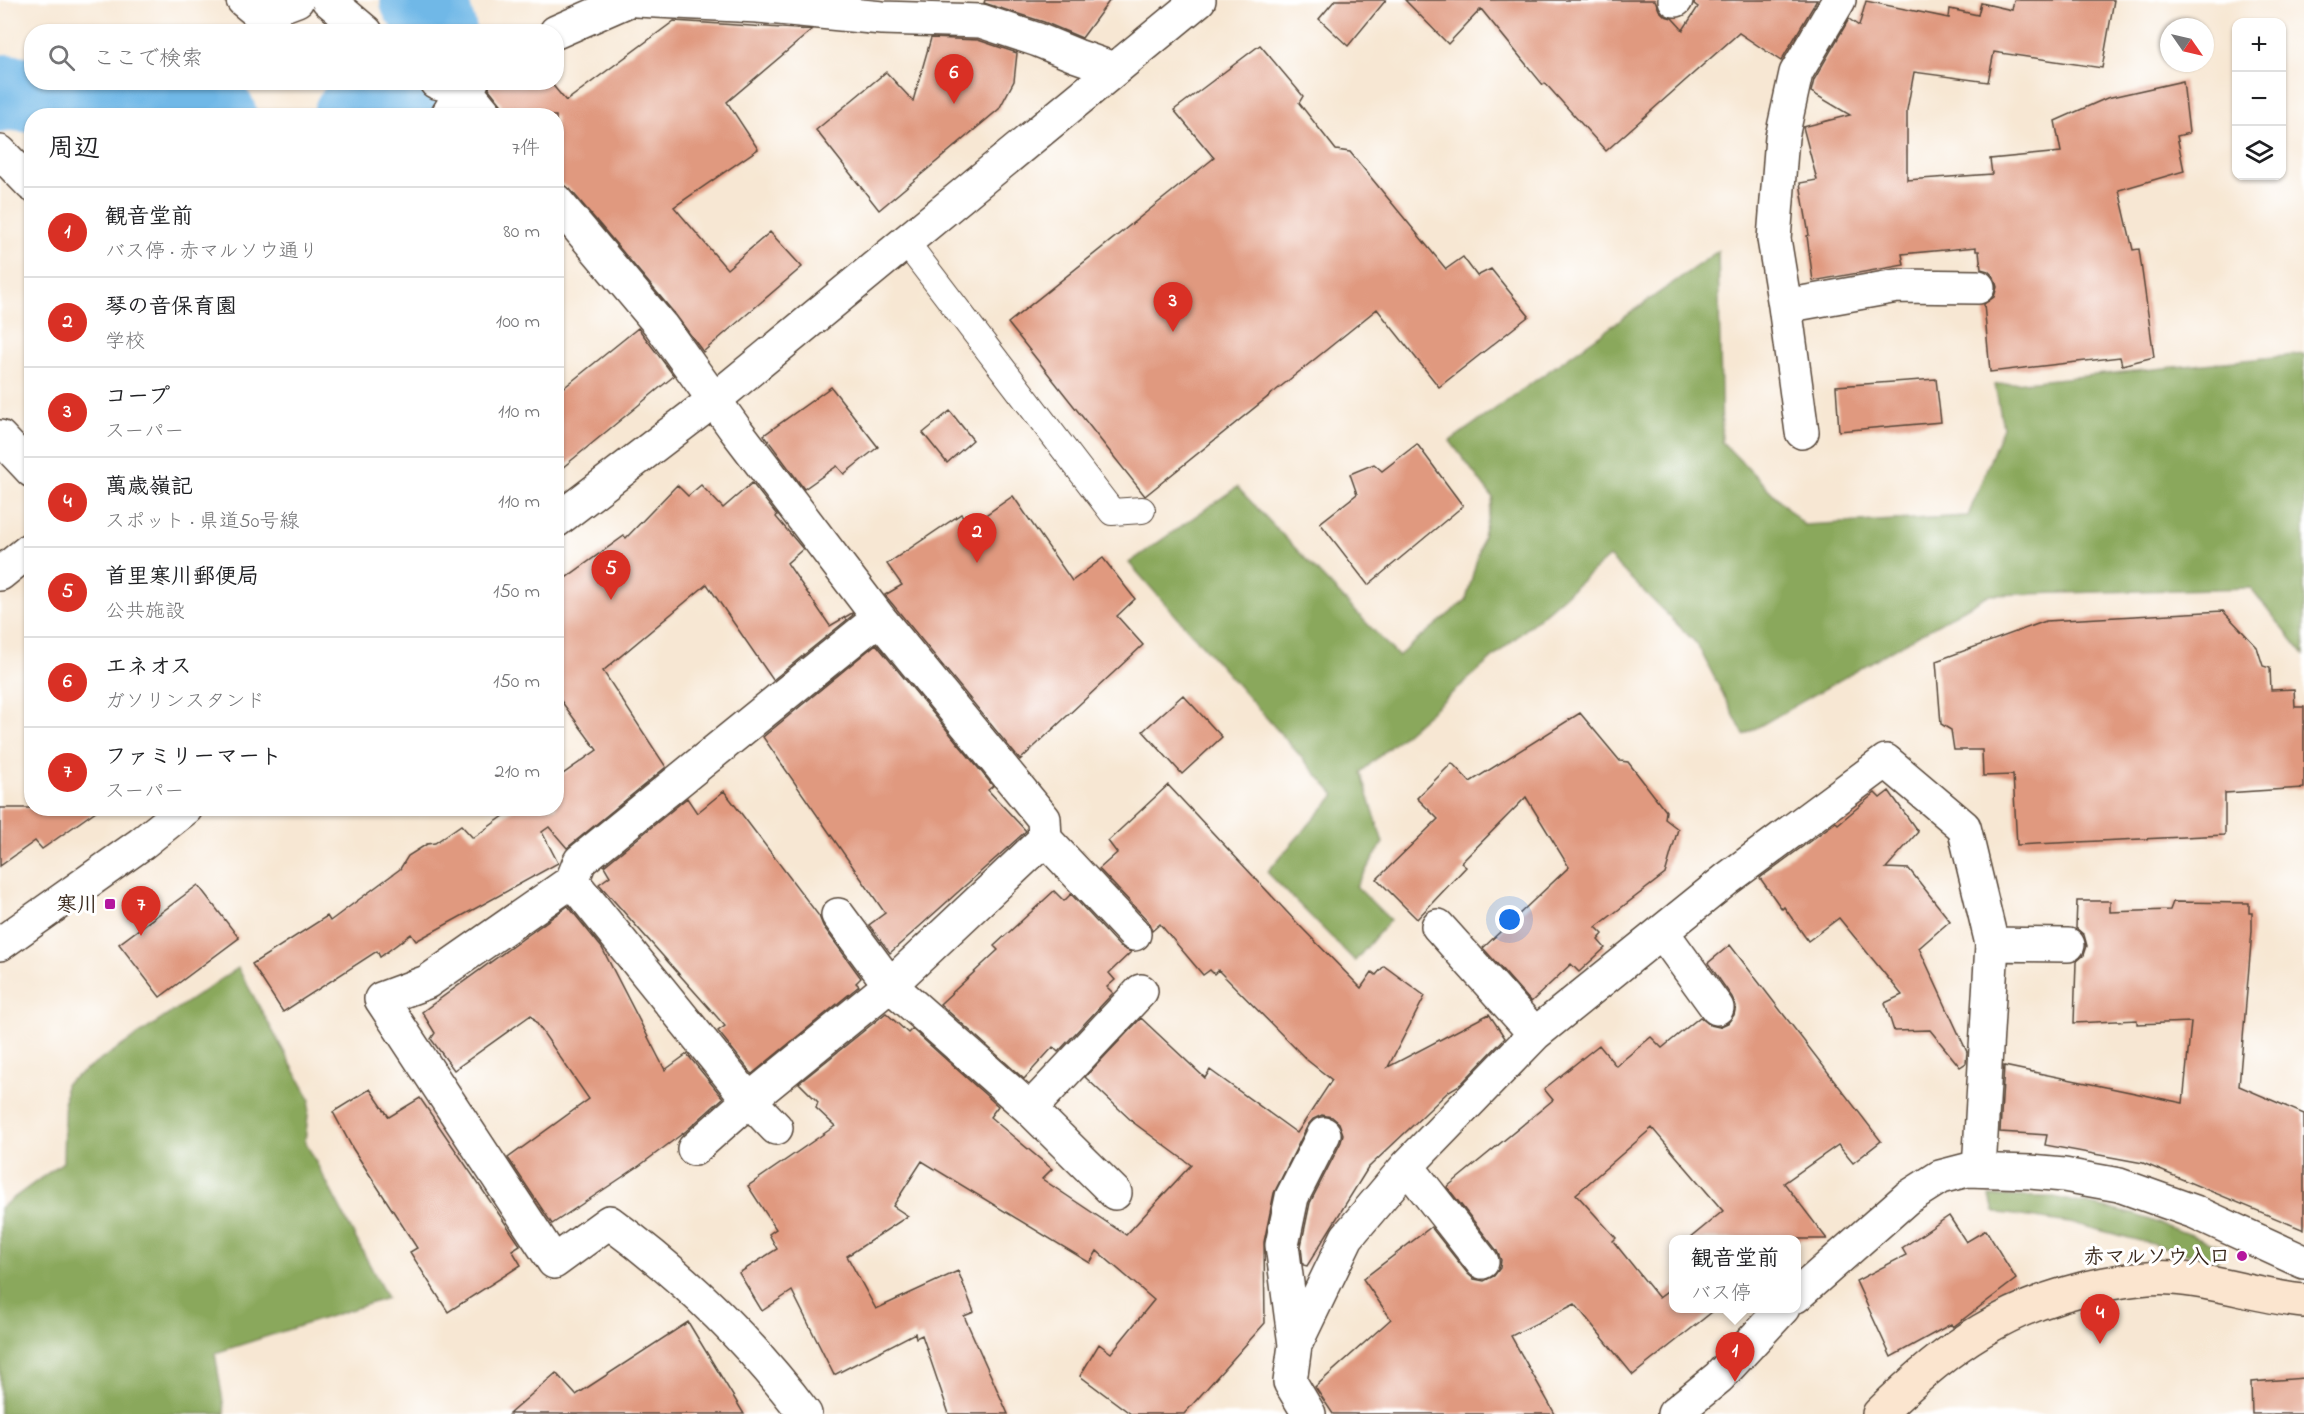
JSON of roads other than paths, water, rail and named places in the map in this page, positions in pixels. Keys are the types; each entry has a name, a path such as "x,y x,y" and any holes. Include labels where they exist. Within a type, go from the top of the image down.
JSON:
{"main road":[{"path":"1879,1414 1949,1350 1990,1324 2021,1309 2082,1289 2142,1278 2171,1278 2201,1281 2304,1302"}],"street":[{"path":"243,0 260,14 297,0"},
{"path":"328,0 356,24"},
{"path":"564,28 629,0"},
{"path":"636,0 758,6 882,18 981,21 1114,69"},
{"path":"564,515 714,399 1199,0"},
{"path":"1802,432 1774,238 1782,136 1796,73 1839,0"},
{"path":"448,108 451,90"},
{"path":"459,90 478,108"},
{"path":"0,152 24,177"},
{"path":"564,211 661,326 879,618 1044,819 1046,839 1134,934"},
{"path":"1785,306 1897,286 1978,287"},
{"path":"0,437 24,462"},
{"path":"0,574 24,554"},
{"path":"805,1414 777,1377 702,1297 655,1256 609,1222 554,1262 381,999 427,982 572,881 580,861 879,618"},
{"path":"1295,1346 1347,1237 1407,1166 1534,1034 1728,879 1886,761 1964,827 1992,944 1979,1170"},
{"path":"0,944 176,816"},
{"path":"694,1149 749,1100 890,985 1046,839"},
{"path":"572,881 749,1100 776,1128"},
{"path":"838,915 890,985 1030,1110 1115,1193"},
{"path":"1438,926 1534,1034"},
{"path":"1662,932 1717,1008"},
{"path":"1992,944 2068,945"},
{"path":"1030,1110 1141,991"},
{"path":"1309,1414 1290,1382 1295,1346 1282,1245 1292,1197 1324,1134"},
{"path":"1407,1166 1482,1262"},
{"path":"1801,1292 1884,1216 1924,1185 1948,1174 1979,1170 2064,1175 2128,1188 2195,1212 2304,1262"},
{"path":"1674,1414 1719,1377 1778,1313"}],"lane":[{"path":"905,242 1112,512 1142,510"}],"waterway":[{"path":"418,0 435,19 437,24"},
{"path":"373,108 392,101 404,90"},
{"path":"0,94 6,92 148,108"}],"place":[{"name":"エネオス","path":"954,104"},
{"name":"コープ","path":"1173,332"},
{"name":"琴の音保育園","path":"977,563"},
{"name":"首里寒川郵便局","path":"611,600"},
{"name":"寒川","path":"110,904"},
{"name":"ファミリーマート","path":"141,936"},
{"name":"赤マルソウ入口","path":"2242,1256"},
{"name":"萬歳嶺記","path":"2100,1344"},
{"name":"観音堂前","path":"1735,1382"}]}
